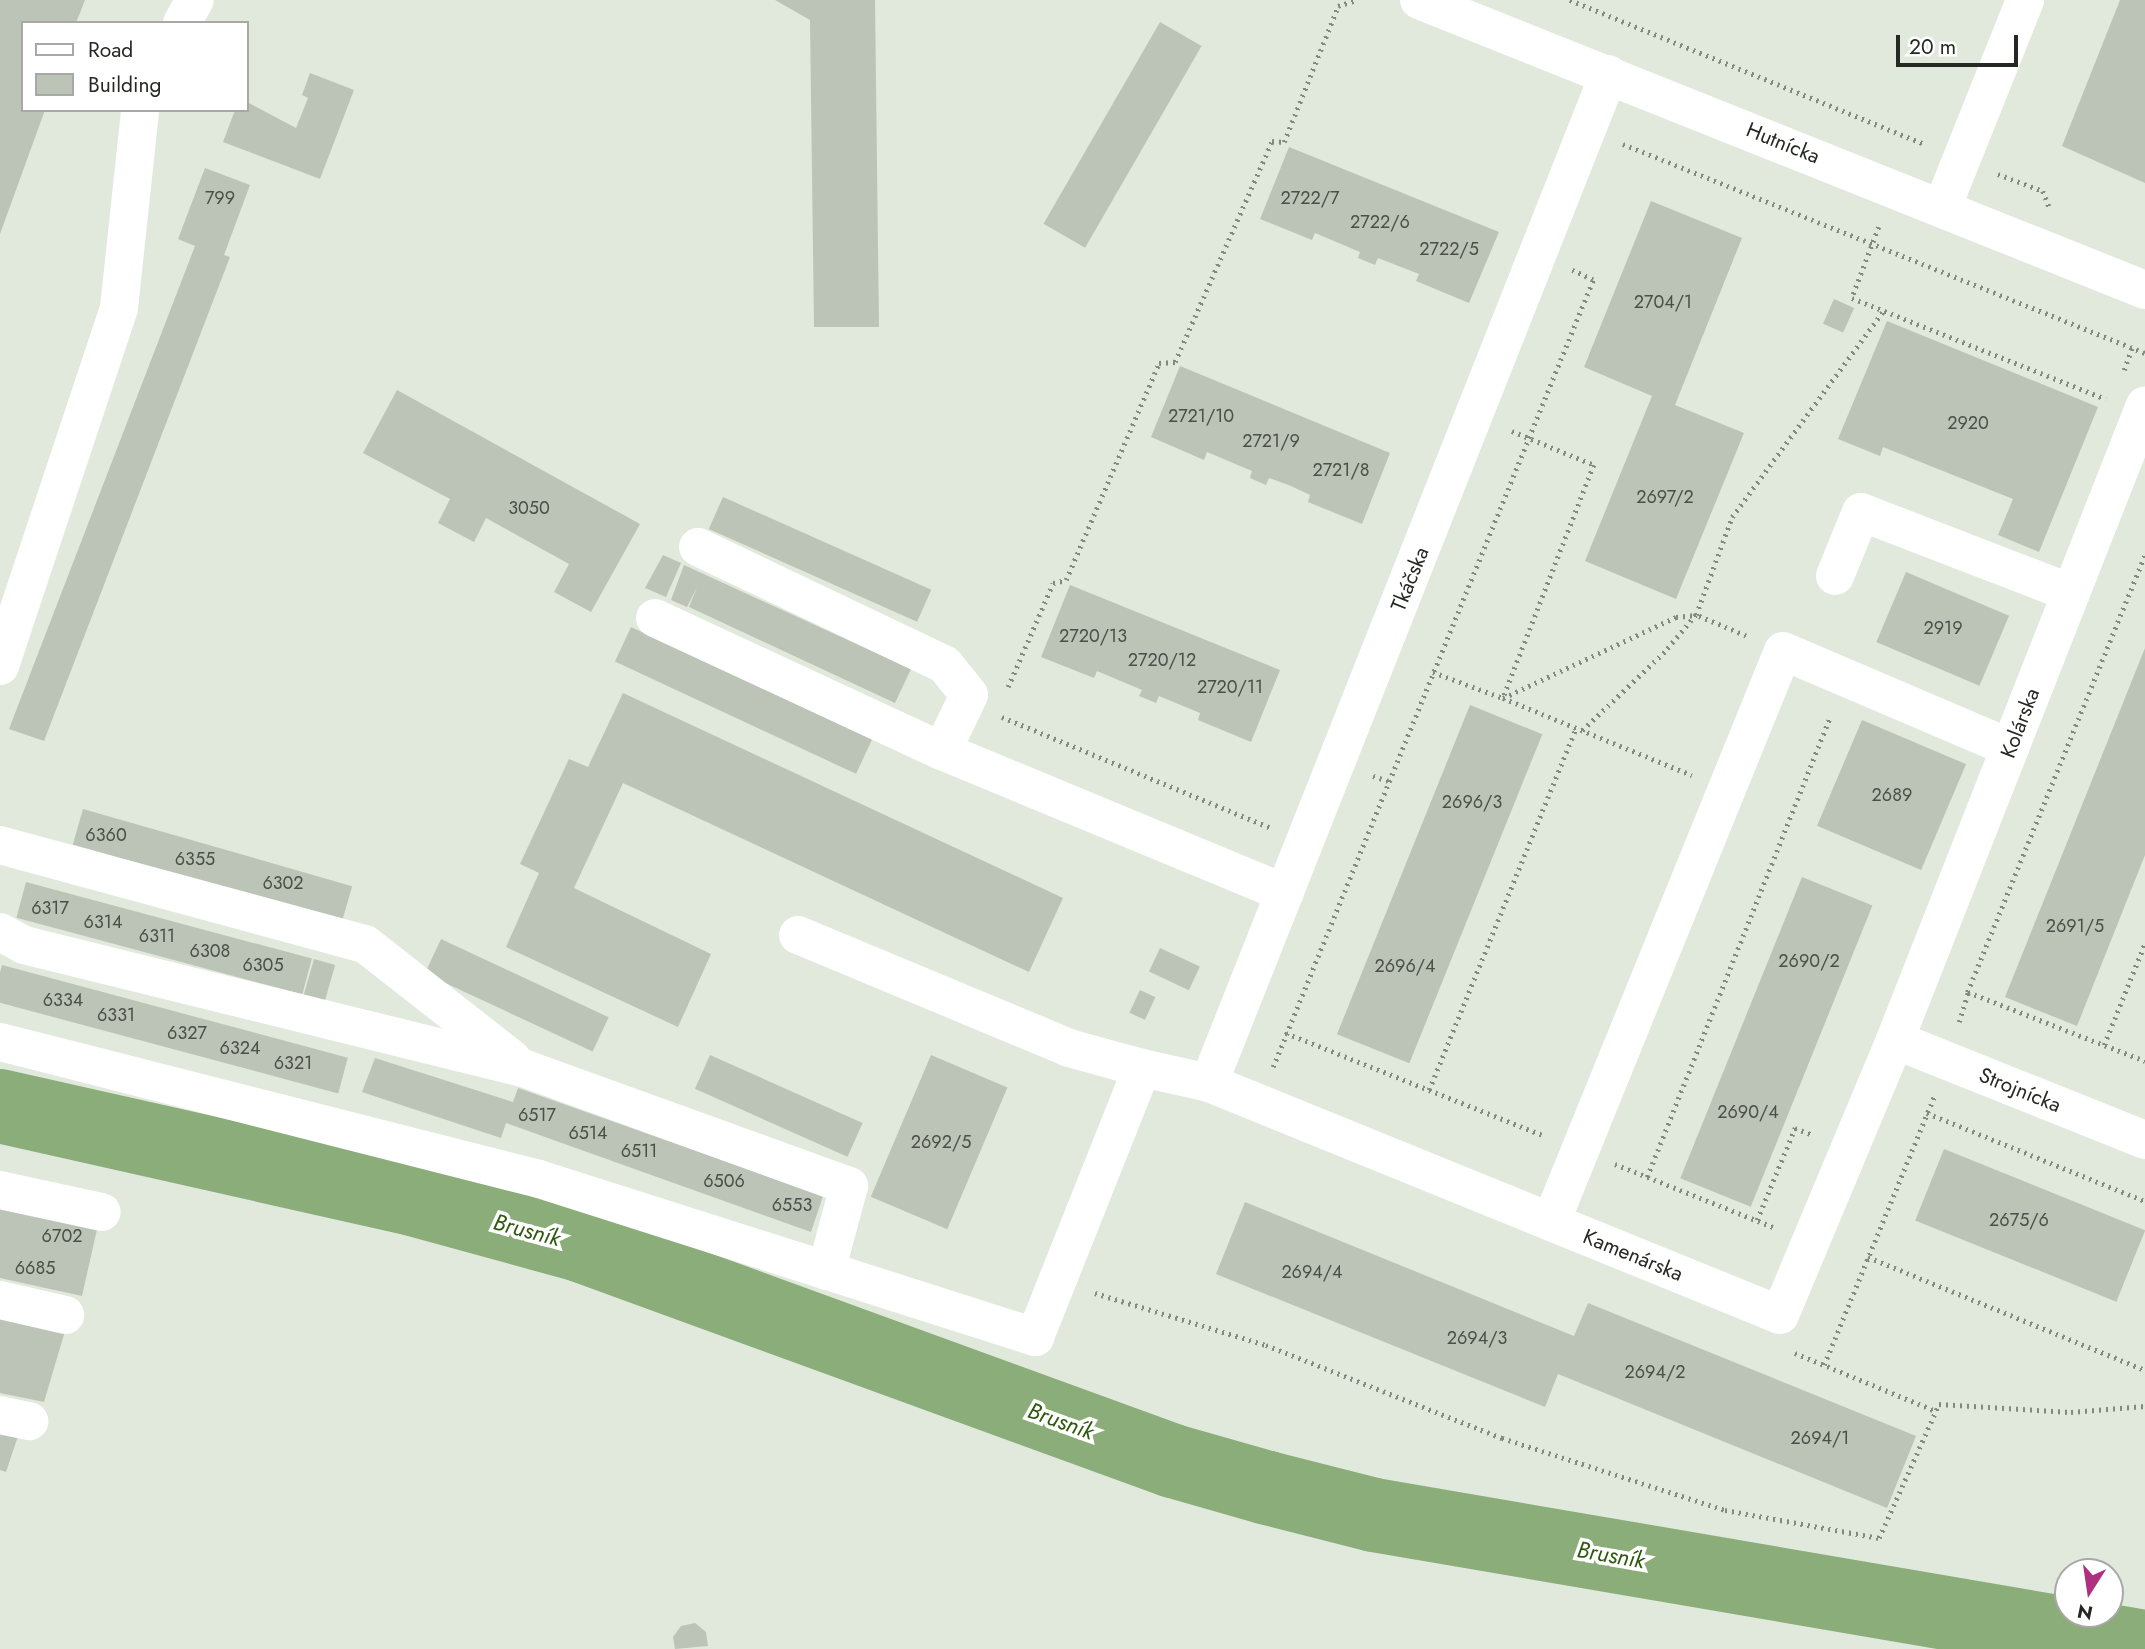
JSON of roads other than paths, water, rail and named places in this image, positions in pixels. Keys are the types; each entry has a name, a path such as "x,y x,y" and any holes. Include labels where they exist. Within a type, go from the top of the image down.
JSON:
{"street":[{"path":"183,21 195,0"},
{"name":"Hutnícka","path":"1419,0 2145,290"},
{"path":"1942,208 2025,0"},
{"name":"Tkáčska","path":"1209,1083 1609,74"},
{"path":"0,666 119,308 140,112"},
{"name":"Kolárska","path":"1895,1040 2145,405"},
{"path":"1835,576 1861,512 2071,593"},
{"path":"698,547 945,665 969,695 942,751"},
{"path":"654,618 942,751 1285,893"},
{"path":"1551,1222 1783,652 2010,748"},
{"path":"0,845 365,944 523,1068"},
{"path":"0,932 24,944 523,1068 849,1186 826,1271"},
{"name":"Kamenárska","path":"798,935 1069,1048 1209,1083 1780,1315 1895,1040"},
{"name":"Strojnícka","path":"1895,1040 2145,1140"},
{"path":"0,1042 433,1149 1035,1338 1142,1068"},
{"path":"0,1190 102,1212"},
{"path":"0,1300 65,1315"}],"waterway":[{"name":"Brusník","path":"0,1106 413,1199 580,1245 1173,1461 1374,1515 2145,1647"}]}
